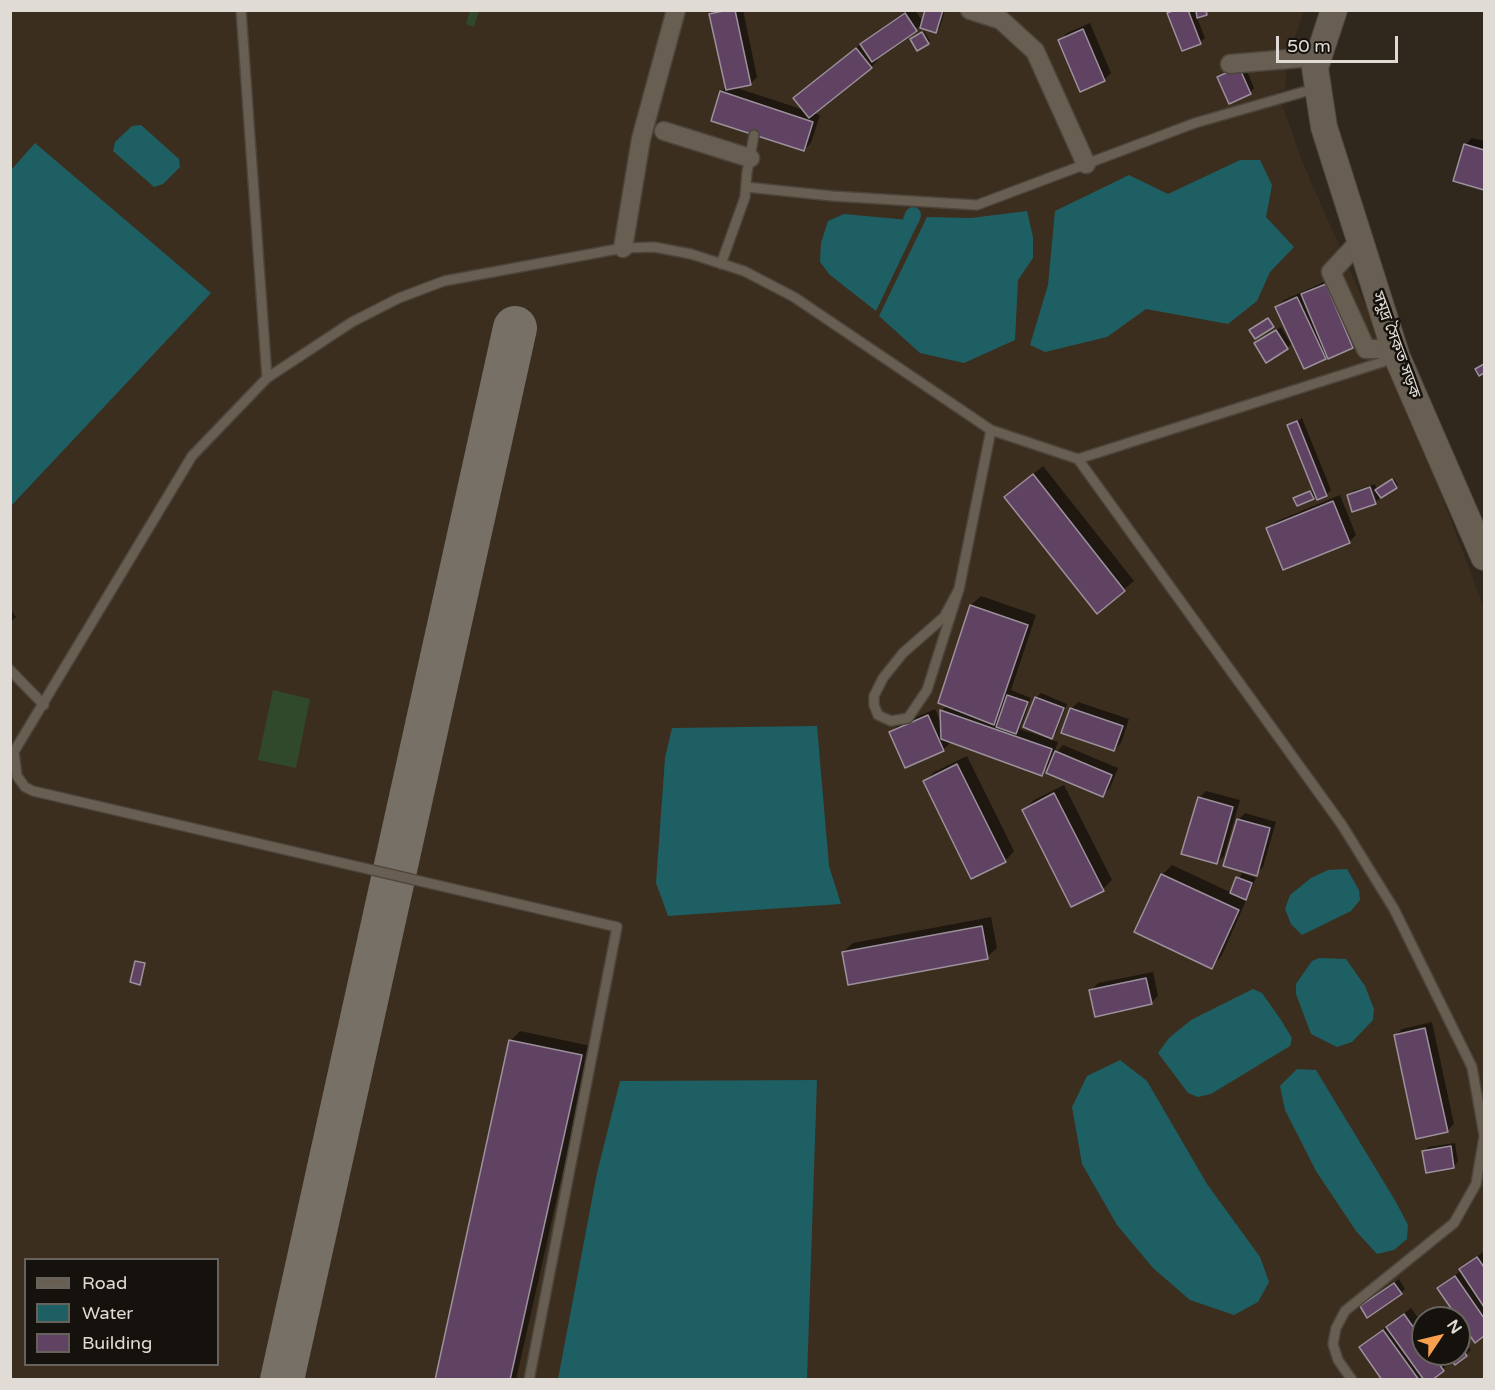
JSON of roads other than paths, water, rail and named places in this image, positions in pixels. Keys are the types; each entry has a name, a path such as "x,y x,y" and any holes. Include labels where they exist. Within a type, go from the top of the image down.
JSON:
{"main road":[{"name":"সমুদ্র সৈকত সড়ক","path":"1315,10 1300,58 1303,92 1324,127"},
{"name":"সমুদ্র সৈকত সড়ক","path":"1334,10 1315,68 1324,127 1396,353 1485,557"}],"street":[{"path":"623,248 641,139 676,10"},
{"path":"970,10 1001,20 1035,51 1086,164"},
{"path":"1230,64 1300,58"},
{"path":"664,131 750,158"},
{"path":"1360,241 1331,272 1366,349 1396,353"}],"lane":[{"path":"242,10 267,378"},
{"path":"746,187 832,196 977,205 1195,123 1303,92"},
{"path":"721,264 745,197 754,135"},
{"path":"529,1380 617,927 33,791 25,788 17,776 12,754 44,705 192,456 267,378 352,322 399,298 444,281 623,248 654,248 744,271 794,297 991,430 1078,459 1342,825 1394,909 1472,1067 1485,1136 1476,1184 1454,1223 1345,1311 1336,1328 1333,1344 1338,1360 1352,1380"},
{"path":"1078,459 1396,353"},
{"path":"959,589 945,617 903,653 884,678 874,696 873,705 878,715 891,721 908,718 927,690 959,589 991,430"},
{"path":"10,670 44,705"}],"water":[{"path":"141,125 179,159 180,167 163,184 154,187 113,151 115,142 132,126"},
{"path":"35,143 211,293 11,506 11,170"},
{"path":"1240,160 1260,160 1272,185 1266,217 1294,247 1270,272 1257,301 1228,324 1146,309 1107,337 1045,352 1030,345 1048,285 1055,211 1129,175 1168,194"},
{"path":"1027,211 1033,237 1033,258 1018,280 1015,340 964,363 920,353 879,316 927,217 971,218"},
{"path":"844,214 919,221 876,311 830,275 820,262 821,243 828,221"},
{"path":"817,726 829,866 841,904 668,916 656,883 665,758 672,728"},
{"path":"1347,869 1359,890 1360,900 1351,911 1302,935 1291,924 1285,909 1290,895 1311,878 1328,870"},
{"path":"1319,958 1346,959 1365,986 1374,1009 1373,1020 1352,1042 1337,1047 1311,1034 1296,994 1296,984 1312,961"},
{"path":"1253,989 1262,993 1281,1020 1292,1038 1290,1046 1211,1094 1198,1097 1188,1093 1158,1053 1169,1038 1191,1020"},
{"path":"1120,1060 1147,1081 1207,1184 1260,1257 1269,1282 1258,1302 1234,1315 1190,1300 1153,1268 1117,1225 1082,1164 1072,1107 1087,1076"},
{"path":"1297,1069 1316,1070 1396,1202 1408,1225 1407,1239 1394,1250 1377,1254 1356,1231 1316,1171 1285,1110 1280,1086"},
{"path":"817,1080 807,1379 558,1379 597,1173 620,1081"}],"waterway":[{"path":"911,220 913,215"}]}
